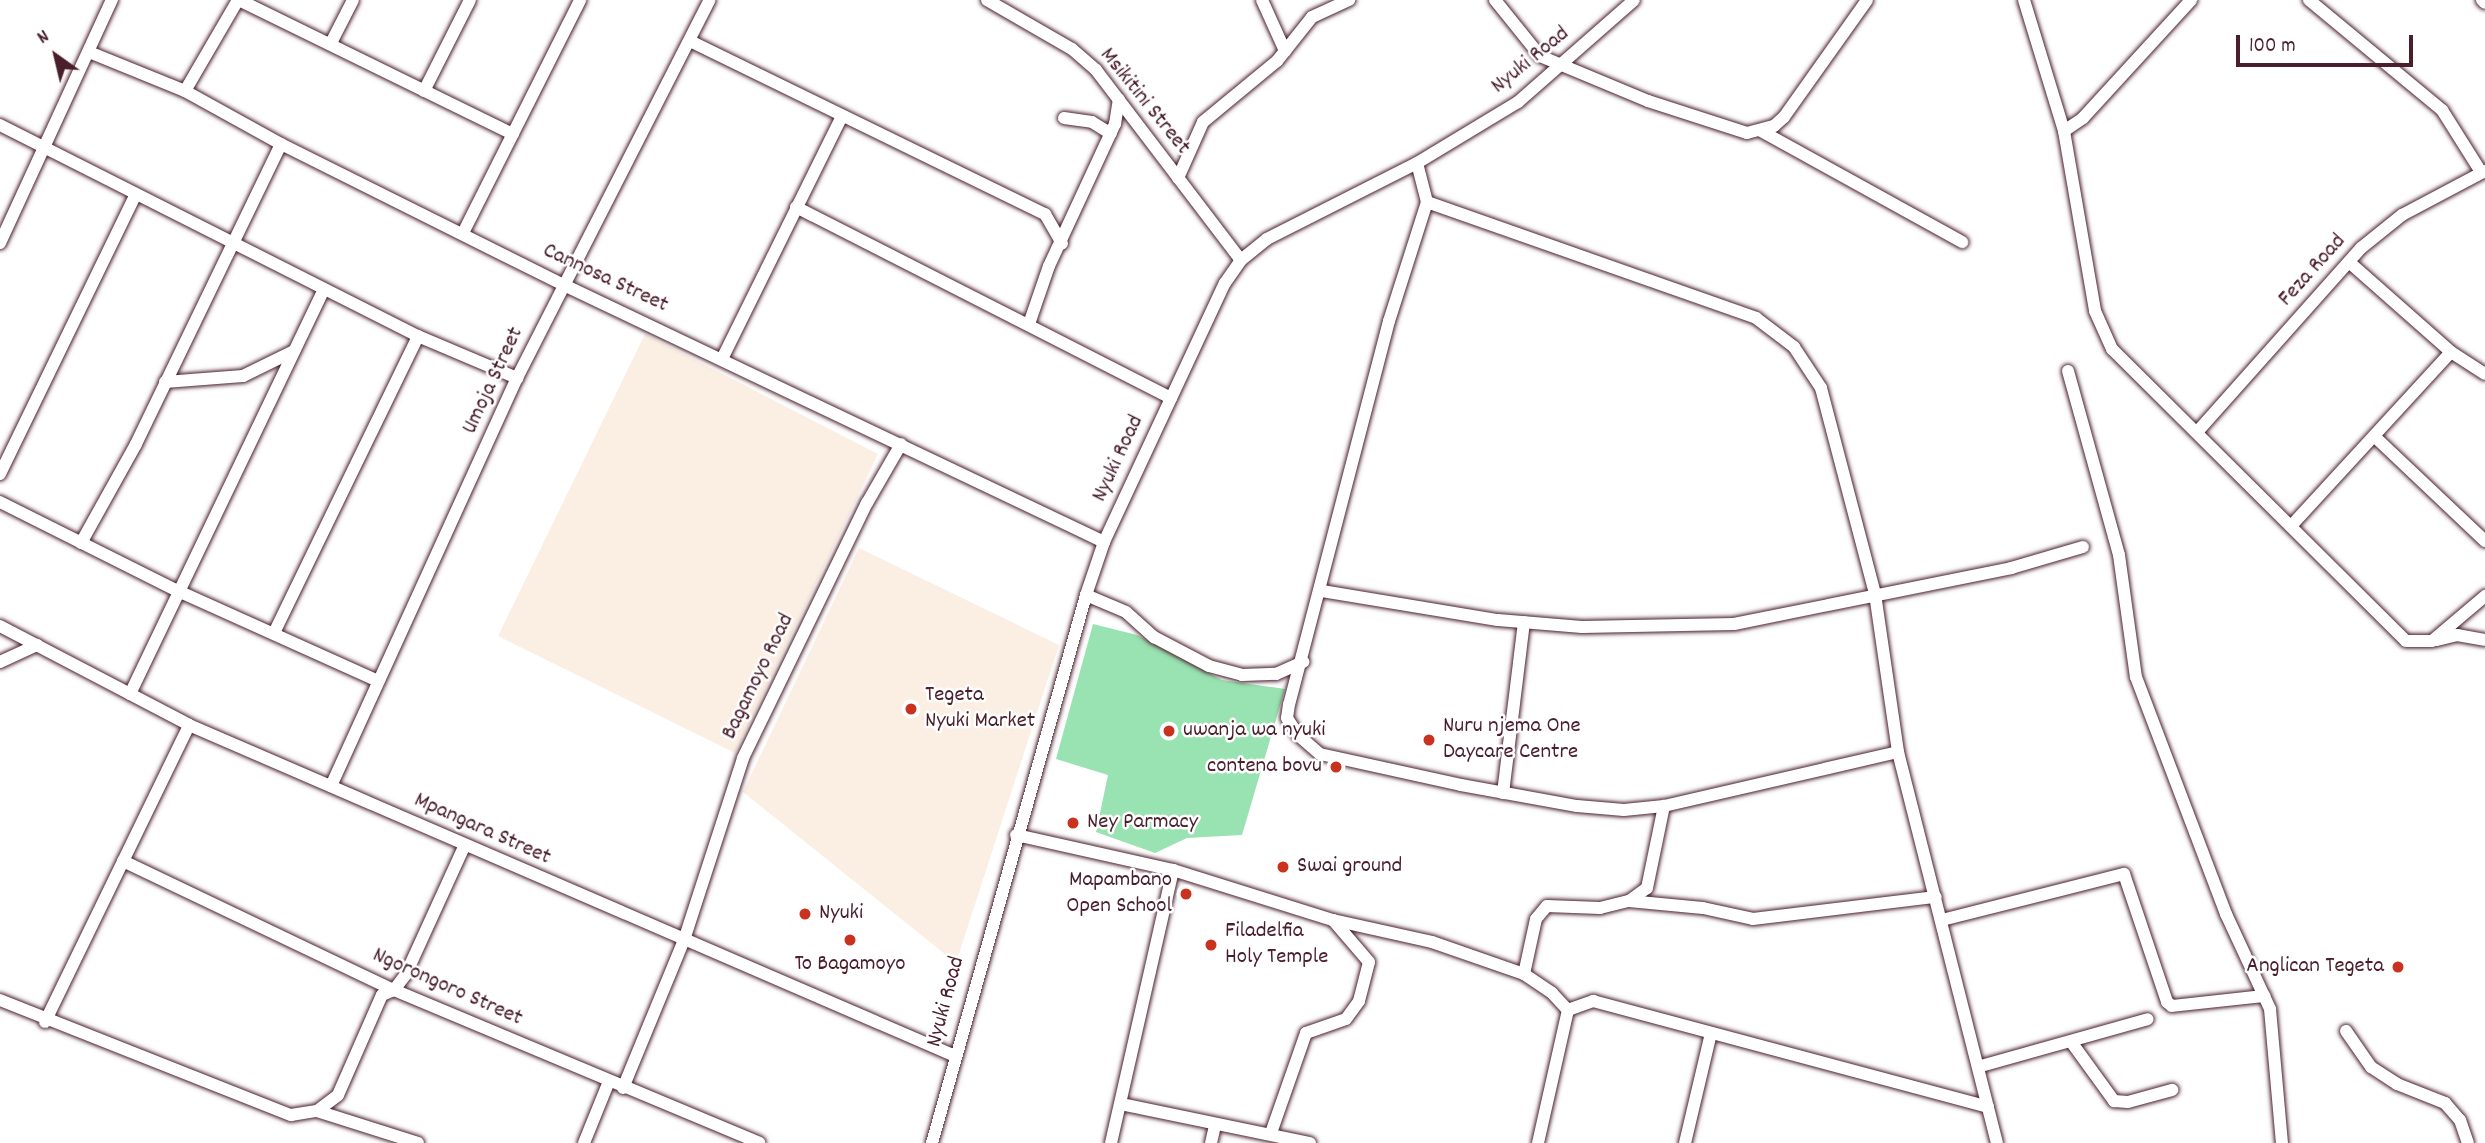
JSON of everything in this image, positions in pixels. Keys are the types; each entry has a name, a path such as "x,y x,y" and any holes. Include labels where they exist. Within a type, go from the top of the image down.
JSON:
{"street":[{"path":"0,243 112,0"},
{"path":"185,91 239,0 513,134"},
{"path":"331,43 353,0"},
{"path":"424,91 470,0"},
{"path":"463,233 580,0"},
{"name":"Umoja Street","path":"331,786 376,680 436,560 517,378 710,0"},
{"name":"Msikitini Street","path":"987,0 1072,49 1119,99 1241,260"},
{"path":"1262,0 1285,51"},
{"path":"1178,178 1203,122 1285,51 1312,17 1349,0"},
{"path":"1495,0 1540,56 1734,130 1761,131 1962,242"},
{"name":"Nyuki Road","path":"932,1143 1016,835 1104,542 1225,283 1241,260 1286,227 1417,163 1518,102 1634,0"},
{"path":"1761,131 1784,117 1867,0"},
{"path":"2024,0 2064,131 2101,331 2134,373 2198,431 2399,636 2414,644 2457,635 2485,640"},
{"path":"2064,131 2083,118 2191,0"},
{"path":"2309,0 2442,110 2483,172"},
{"path":"690,41 1045,214 1062,244"},
{"name":"Cannosa Street","path":"89,52 185,91 281,144 564,285 723,358 1104,542"},
{"path":"1029,324 1111,134 1119,99"},
{"path":"723,358 842,116"},
{"path":"1064,118 1092,122 1111,134"},
{"path":"0,125 418,336 517,378"},
{"path":"81,543 165,382 230,242 281,144"},
{"path":"1417,163 1427,202 1389,321 1322,591 1287,718 1298,735 1321,754 1503,793 1589,807 1664,807 1898,752"},
{"name":"Feza Road","path":"2198,431 2349,262 2402,215 2483,172"},
{"path":"0,474 136,194"},
{"path":"1427,202 1756,318 1794,348 1821,388 1875,594 1898,752 1980,1066 1997,1143"},
{"path":"796,207 1171,398"},
{"path":"2349,262 2451,352 2485,374"},
{"path":"130,694 324,289"},
{"path":"274,633 418,336"},
{"path":"165,382 243,376 294,351"},
{"path":"2291,526 2451,352"},
{"path":"2068,371 2119,555 2136,677 2226,914 2270,1009 2282,1143"},
{"path":"2374,436 2485,541"},
{"name":"Bagamoyo Road","path":"624,1088 684,940 743,758 867,503 901,444"},
{"path":"0,502 178,591 376,680"},
{"path":"1322,591 1524,622 1637,628 1734,624 2011,568 2083,547"},
{"path":"1086,595 1126,612 1154,637 1209,666 1242,676 1276,674 1303,662"},
{"path":"2432,641 2485,596"},
{"path":"1503,793 1524,622"},
{"name":"Mpangara Street","path":"0,626 189,725 464,847 955,1056"},
{"path":"0,662 37,645"},
{"path":"46,1022 189,725"},
{"path":"1629,901 1647,888 1664,807"},
{"path":"1016,835 1173,870 1333,920 1411,936 1524,974 1552,993 1568,1010"},
{"path":"317,1111 338,1095 382,995 394,990 406,974 464,847"},
{"name":"Ngorongoro Street","path":"123,861 394,990 759,1143"},
{"path":"1111,1143 1173,870"},
{"path":"1941,920 2124,874 2167,1002 2172,1006 2264,996"},
{"path":"1524,974 1536,919 1547,906 1555,903 1600,908 1629,901 1753,919 1936,897"},
{"path":"1270,1133 1306,1033 1346,1019 1359,1002 1369,962 1333,920"},
{"path":"0,1001 46,1022 291,1115 317,1111 418,1143"},
{"path":"1568,1010 1593,1001 1988,1107"},
{"path":"1538,1143 1568,1010"},
{"path":"1980,1066 2072,1043 2148,1019"},
{"path":"2346,1031 2371,1068 2397,1084 2445,1102 2460,1120 2468,1143"},
{"path":"1685,1143 1711,1033"},
{"path":"2072,1043 2114,1101 2128,1102 2172,1090"},
{"path":"583,1143 609,1081"},
{"path":"1121,1104 1311,1143"},
{"path":"1211,1143 1215,1125"}],"shaded area":[{"path":"645,334 878,454 735,753 498,636"},
{"name":"Tegeta Nyuki Market","path":"859,548 1059,645 956,963 743,792"}],"green space":[{"name":"uwanja wa nyuki","path":"1093,624 1137,635 1222,680 1285,689 1242,835 1187,838 1155,853 1096,832 1108,775 1056,759"}],"place":[{"name":"Tegeta Nyuki Market","path":"911,709"},
{"name":"uwanja wa nyuki","path":"1169,731"},
{"name":"Nuru njema One Daycare Centre","path":"1429,740"},
{"name":"contena bovu","path":"1336,767"},
{"name":"Ney Parmacy","path":"1073,823"},
{"name":"Swai ground","path":"1283,867"},
{"name":"Mapambano Open School","path":"1186,894"},
{"name":"Nyuki","path":"805,914"},
{"name":"To Bagamoyo","path":"850,940"},
{"name":"Filadelfia Holy Temple","path":"1211,945"},
{"name":"Anglican Tegeta","path":"2398,967"}]}
